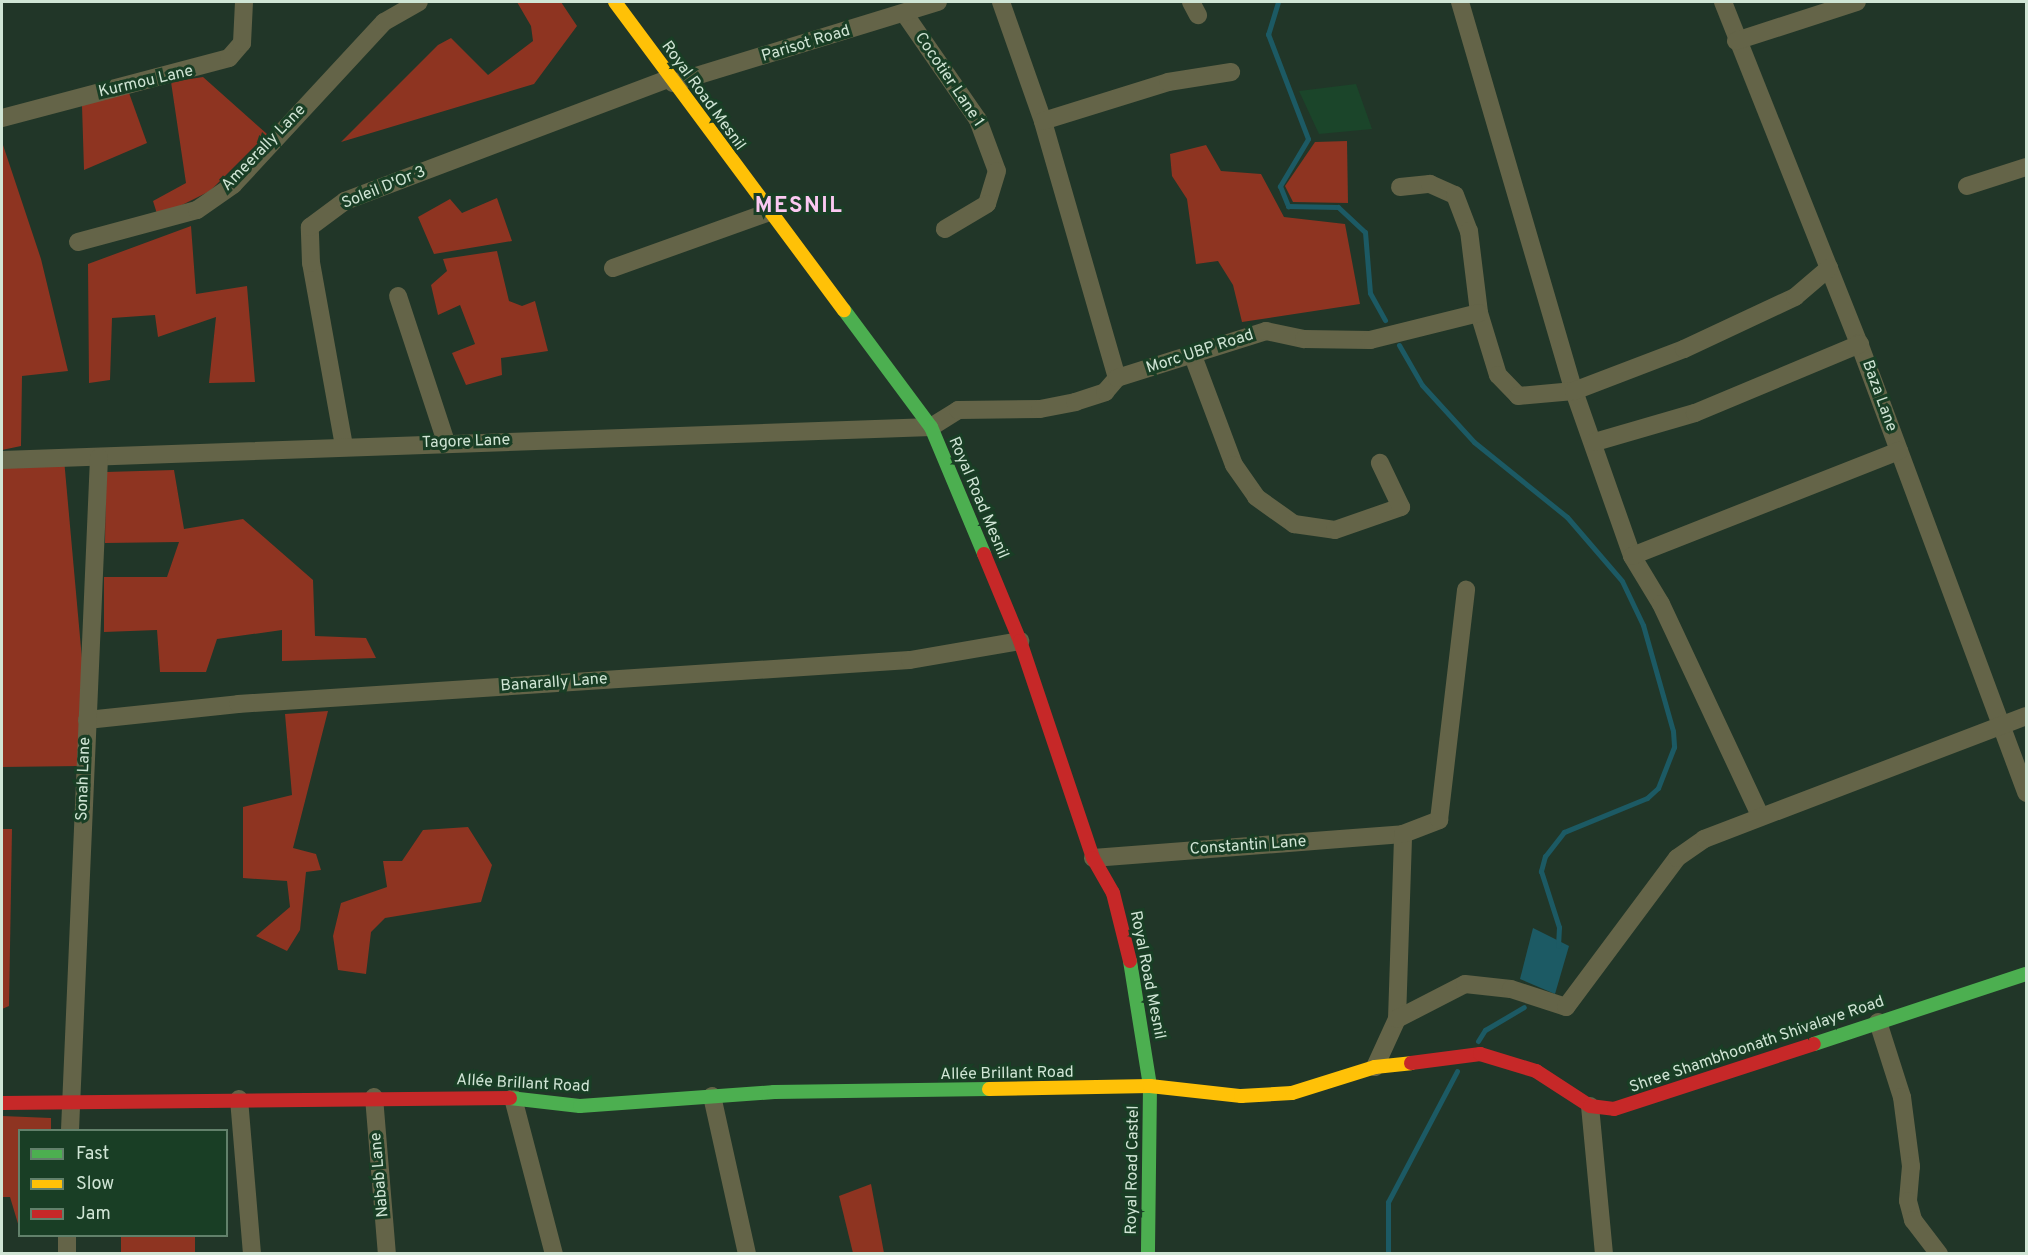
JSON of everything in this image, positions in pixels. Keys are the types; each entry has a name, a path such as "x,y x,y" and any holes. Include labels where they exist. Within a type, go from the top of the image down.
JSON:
{"main road":[{"name":"Royal Road Mesnil","path":"615,2 767,213 931,427 1020,641 1093,858 1116,903 1150,1086"},
{"name":"Shree Shambhoonath Shivalaye Road","path":"1590,1106 1629,1106 2026,974"},
{"path":"1150,1086 1241,1096 1292,1093 1375,1067 1480,1054 1536,1071 1590,1106"},
{"name":"Allée Brillant Road","path":"2,1103 70,1105 374,1097 513,1098 580,1106 712,1096 1150,1086"},
{"name":"Royal Road Castel","path":"1148,1254 1150,1086"}],"street":[{"name":"Kurmou Lane","path":"2,118 229,58 242,44 244,2"},
{"name":"Ameerally Lane","path":"78,242 197,210 233,185 384,22 419,2"},
{"name":"Parisot Road","path":"672,80 938,2"},
{"path":"1001,2 1043,121 1117,378"},
{"path":"1460,2 1574,391 1595,442 1632,556 1661,604 1760,815"},
{"name":"Baza Lane","path":"1723,2 1736,41 1859,344 2026,793"},
{"path":"1736,41 1857,2"},
{"name":"Cocotier Lane 1","path":"904,13 978,120 997,171 987,204 945,230"},
{"path":"1043,121 1168,82 1231,72"},
{"name":"Soleil D'Or 3","path":"344,446 311,263 310,227 345,201 672,80"},
{"path":"1967,186 2026,167"},
{"path":"1400,187 1430,184 1455,195 1469,231 1479,313 1498,375 1518,396 1574,391 1744,323 1795,297 1829,268"},
{"path":"613,267 767,213"},
{"path":"398,296 446,442"},
{"name":"Morc UBP Road","path":"931,427 958,410 1040,409 1076,402 1105,392 1117,378 1193,356 1266,331 1304,339 1370,340 1479,313"},
{"path":"1595,442 1695,413 1859,344"},
{"path":"1193,356 1234,465 1256,497 1294,524 1335,530 1401,507 1380,463"},
{"name":"Tagore Lane","path":"2,459 99,458 446,442 931,427"},
{"path":"1632,556 1899,452"},
{"name":"Sonah Lane","path":"70,1129 99,458"},
{"name":"Constantin Lane","path":"1093,858 1403,834 1439,820 1466,590"},
{"name":"Banarally Lane","path":"87,720 238,704 910,660 1020,641"},
{"path":"1397,1019 1465,984 1511,989 1562,1008 1569,1003 1677,858 1704,839 1760,815 2002,727 2026,716"},
{"path":"1375,1067 1397,1019 1403,834"},
{"path":"1878,1022 1894,1058 1902,1097 1911,1166 1908,1201 1913,1220 1939,1254"},
{"path":"712,1096 747,1254"},
{"name":"Nabab Lane","path":"374,1097 387,1254"},
{"path":"513,1098 554,1254"},
{"path":"239,1099 252,1254"},
{"path":"1590,1106 1604,1254"},
{"path":"67,1237 67,1254"}],"shaded area":[{"path":"517,2 561,2 577,26 534,84 341,142 438,45 451,38 488,75 533,41 531,26"},
{"path":"203,77 267,134 210,191 158,217 153,201 186,183 171,82"},
{"path":"1356,84 1372,129 1319,134 1299,91"},
{"path":"129,93 147,143 84,170 82,105"},
{"path":"1347,141 1348,203 1293,202 1285,186 1315,142"},
{"path":"2,142 41,259 68,371 22,376 21,446 2,450"},
{"path":"1206,145 1221,171 1261,174 1284,217 1345,224 1360,304 1242,322 1233,285 1218,261 1196,264 1187,199 1172,176 1170,154"},
{"path":"497,198 512,241 434,254 418,217 450,199 462,213"},
{"path":"191,226 196,294 247,286 255,382 209,383 216,317 158,337 155,315 112,318 110,380 89,383 88,264"},
{"path":"497,251 509,301 522,306 535,301 548,351 501,358 502,375 466,385 452,353 475,344 460,305 438,315 431,285 447,271 443,259"},
{"path":"64,459 87,715 81,766 2,767 2,460"},
{"path":"174,470 184,529 243,519 313,580 315,636 366,638 376,658 282,661 282,630 217,639 206,672 160,672 157,630 104,632 104,577 167,577 179,542 105,543 106,472"},
{"path":"328,711 293,848 316,854 321,870 306,872 300,930 287,951 256,936 290,907 287,881 243,878 243,807 292,795 285,714"},
{"path":"468,827 492,865 481,902 385,918 371,932 366,974 338,970 333,936 341,903 387,887 383,861 402,861 423,830"},
{"path":"2,829 12,829 9,1006 2,1009"},
{"path":"2,1116 51,1118 51,1129 18,1129 18,1224 10,1197 2,1197"},
{"path":"871,1184 884,1253 853,1253 839,1196"},
{"path":"121,1237 195,1237 195,1253 121,1253"}],"water":[{"path":"1533,928 1569,946 1555,994 1520,979"}],"waterway":[{"path":"1278,2 1268,34 1308,139 1280,186 1288,206 1338,207 1365,232 1370,293 1385,320"},
{"path":"1399,345 1422,385 1474,442 1567,517 1622,581 1643,625 1673,731 1674,747 1658,788 1647,798 1564,832 1545,856 1541,871 1559,927 1558,946"},
{"path":"1478,1041 1485,1030 1524,1007"},
{"path":"1388,1254 1388,1202 1457,1071"}],"traffic: fast":[{"path":"844,310 931,427 984,554"},
{"path":"1130,961 1150,1086 1148,1254"},
{"path":"1814,1044 2026,974"},
{"path":"510,1098 580,1106 774,1092 989,1089"}],"traffic: slow":[{"path":"615,2 844,310"},
{"path":"989,1089 1150,1086 1241,1096 1292,1093 1375,1067 1411,1063"}],"traffic: jam":[{"path":"984,554 1020,641 1093,858 1113,893 1130,961"},
{"path":"1411,1063 1480,1054 1536,1071 1590,1106 1614,1109 1814,1044"},
{"path":"2,1103 510,1098"}],"district":[{"name":"MESNIL","path":"799,207"}]}
